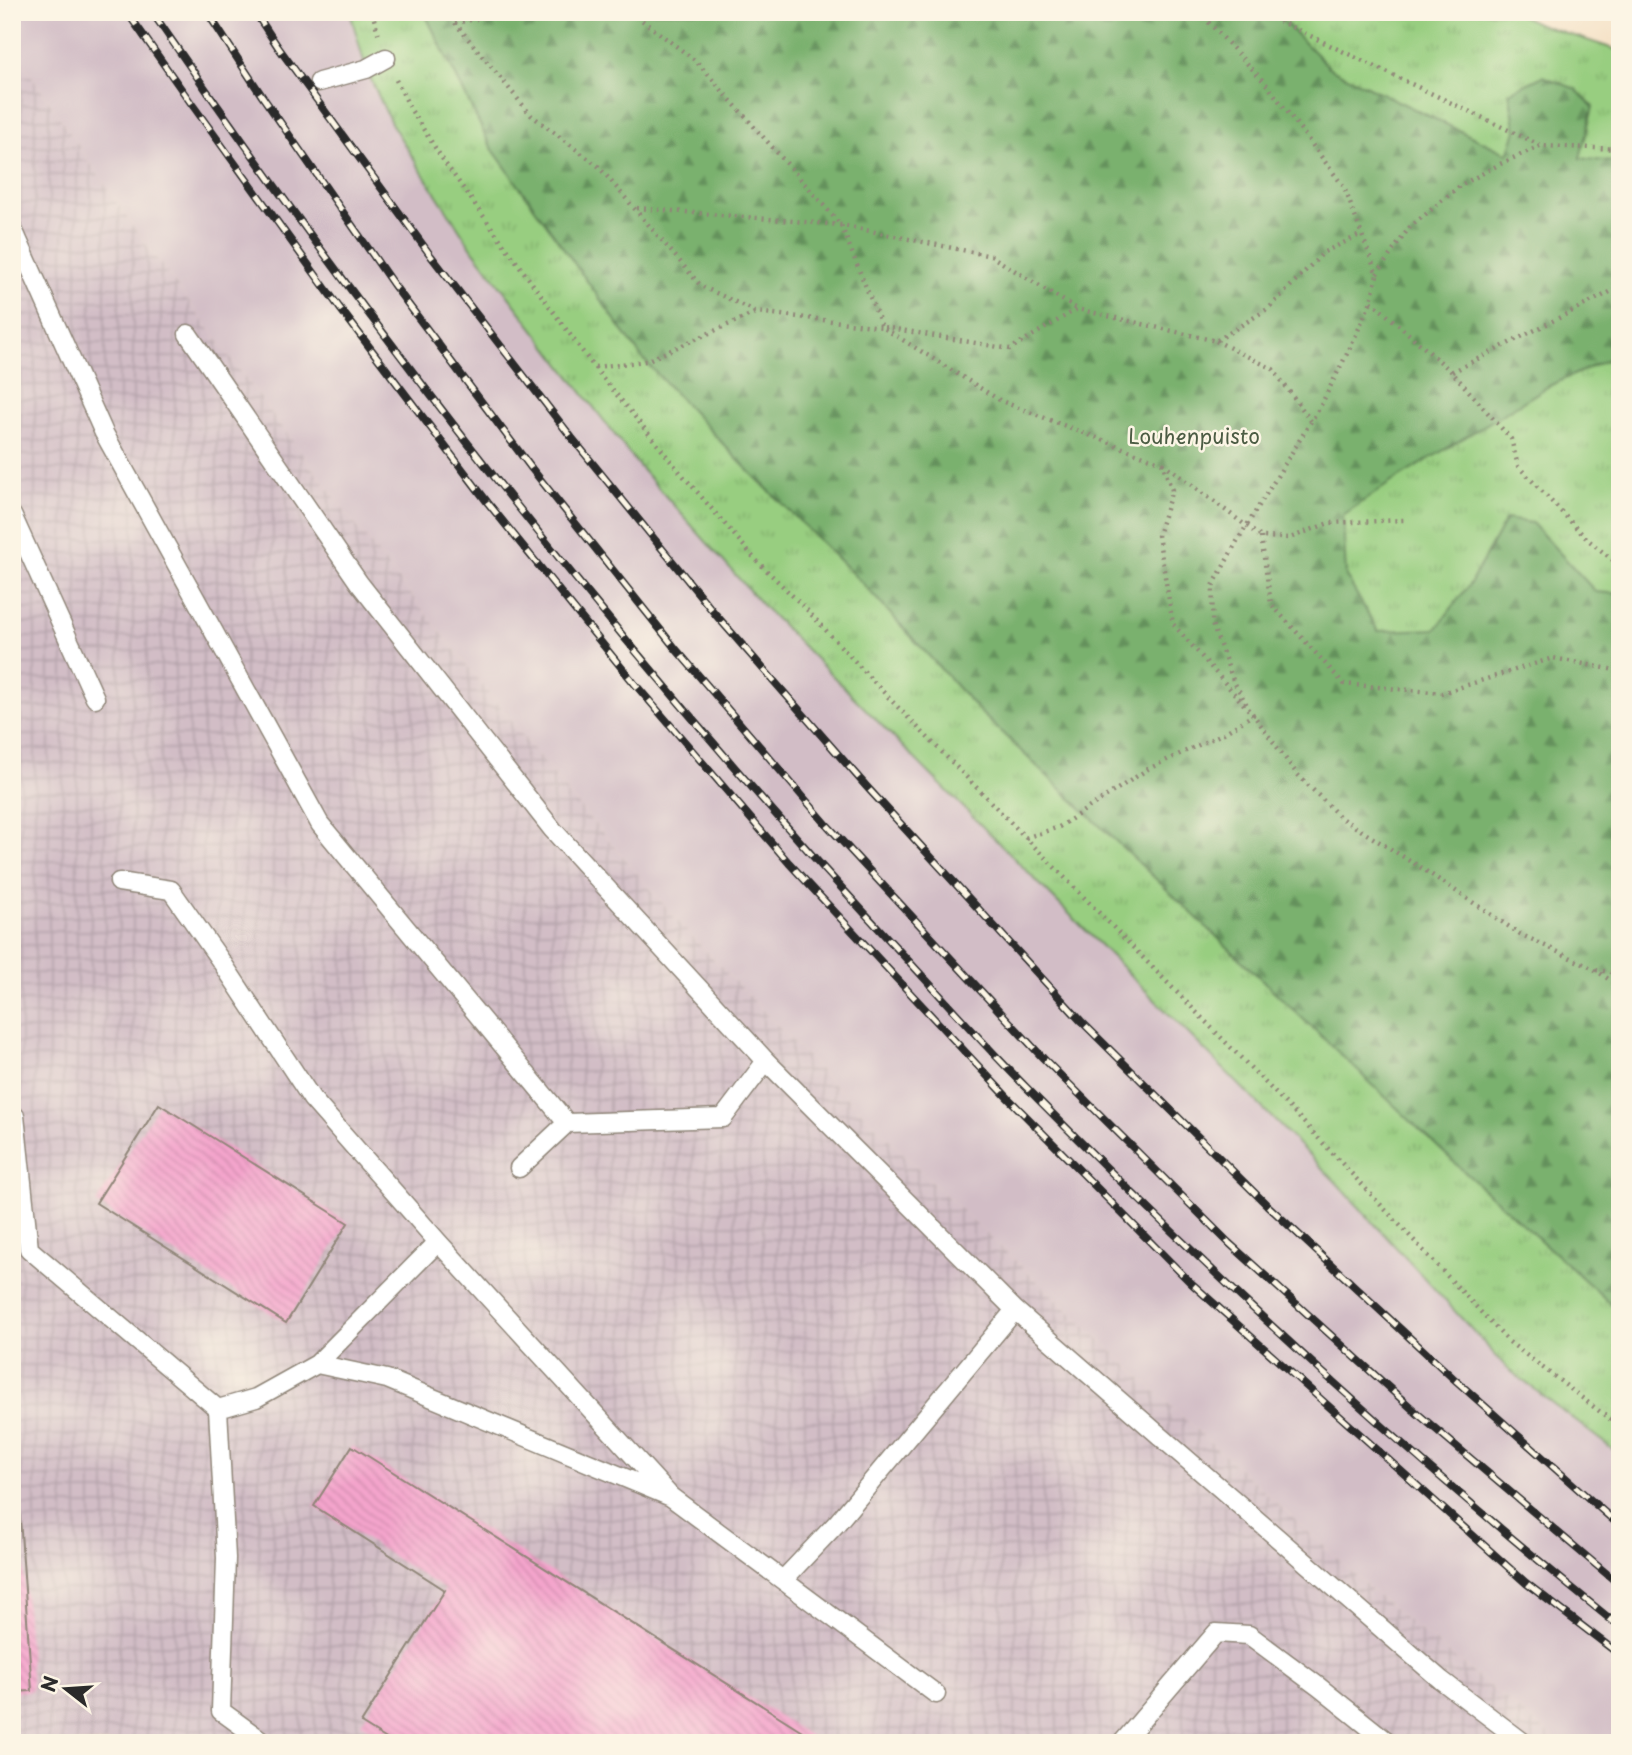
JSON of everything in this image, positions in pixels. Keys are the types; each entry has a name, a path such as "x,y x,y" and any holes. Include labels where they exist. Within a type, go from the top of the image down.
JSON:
{"lane":[{"path":"319,82 366,69 386,58"},
{"path":"12,227 104,433 320,824 566,1123"},
{"path":"188,334 359,583 553,831 766,1061 1015,1310 1441,1680 1524,1743"},
{"path":"12,515 95,698"},
{"path":"119,881 171,890 312,1100 671,1497 936,1694"},
{"path":"519,1168 566,1123 723,1118 766,1061"},
{"path":"12,1116 15,1116 29,1249 218,1409 226,1558 221,1711 265,1743"},
{"path":"218,1409 256,1398 317,1364 438,1242"},
{"path":"783,1580 837,1523 1015,1310"},
{"path":"317,1364 387,1379 671,1497"},
{"path":"1122,1743 1216,1633 1249,1636 1389,1743"}],"path":[{"path":"372,12 386,58 411,110 445,163 594,367 755,559 1293,1111 1508,1340 1620,1427"},
{"path":"446,12 531,115 598,166 701,286 758,312 882,327 1010,349 1077,309"},
{"path":"455,23 513,12"},
{"path":"631,12 696,61 841,225 882,327 1001,401 1162,463 1261,537 1290,538 1329,523 1404,520"},
{"path":"1199,12 1268,86 1344,187 1377,275"},
{"path":"1260,12 1542,146 1620,149"},
{"path":"1253,715 1233,680 1212,624 1213,586 1320,407 1371,301 1377,275 1409,228 1461,185 1542,146"},
{"path":"636,208 841,225 991,256 1077,309 1216,341 1273,369 1311,421"},
{"path":"1216,341 1269,308 1324,252 1362,234"},
{"path":"1452,372 1620,287"},
{"path":"1371,301 1452,372 1511,439 1518,466 1587,539 1620,566"},
{"path":"594,367 646,361 758,312"},
{"path":"1162,463 1172,490 1158,535 1173,624 1253,715 1297,774 1341,818 1520,934 1594,970 1620,988"},
{"path":"1261,537 1271,604 1344,684 1442,693 1553,658 1620,671"},
{"path":"1025,838 1059,827 1148,769 1224,733 1253,715"},
{"path":"1594,970 1620,973"}],"shaded area":[{"path":"12,12 350,12 366,69 391,123 425,177 473,250 638,465 763,606 1335,1181 1508,1369 1620,1455 1620,1743 1560,1743 1384,1601 941,1191 686,930 570,795 347,514 132,225 12,46"},
{"path":"12,46 132,225 347,514 570,795 686,930 941,1191 1199,1432 1384,1601 1560,1743 12,1743"}],"green space":[{"name":"Louhenpuisto","path":"350,12 1514,12 1539,24 1620,51 1620,1455 1508,1369 1335,1181 763,606 638,465 473,250 425,177 391,123 366,69"},
{"name":"Louhenpuisto","path":"424,12 1274,12 1331,69 1508,154 1516,131 1509,92 1543,76 1576,89 1593,107 1580,158 1620,163 1620,354 1549,386 1390,483 1343,515 1346,576 1378,631 1436,629 1471,582 1506,519 1532,523 1596,592 1620,594 1620,1312 1458,1166 981,713 865,586 740,462 643,359 491,147"}],"building":[{"path":"159,1104 348,1223 286,1323 96,1203"},
{"path":"12,1431 32,1691 12,1692"},
{"path":"352,1446 821,1743 393,1743 361,1723 445,1590 314,1506"}],"railway":[{"path":"127,12 339,307 488,503 634,683 789,863 1008,1098 1190,1282 1526,1583 1620,1655"},
{"path":"152,12 325,254 505,490 598,606 791,832 974,1033 1169,1228 1390,1433 1620,1627"},
{"path":"207,12 393,284 532,469 675,648 828,826 1043,1058 1229,1243 1418,1414 1620,1585"},
{"path":"255,12 431,256 572,438 716,615 866,786 1081,1021 1267,1205 1453,1378 1620,1526"}]}
